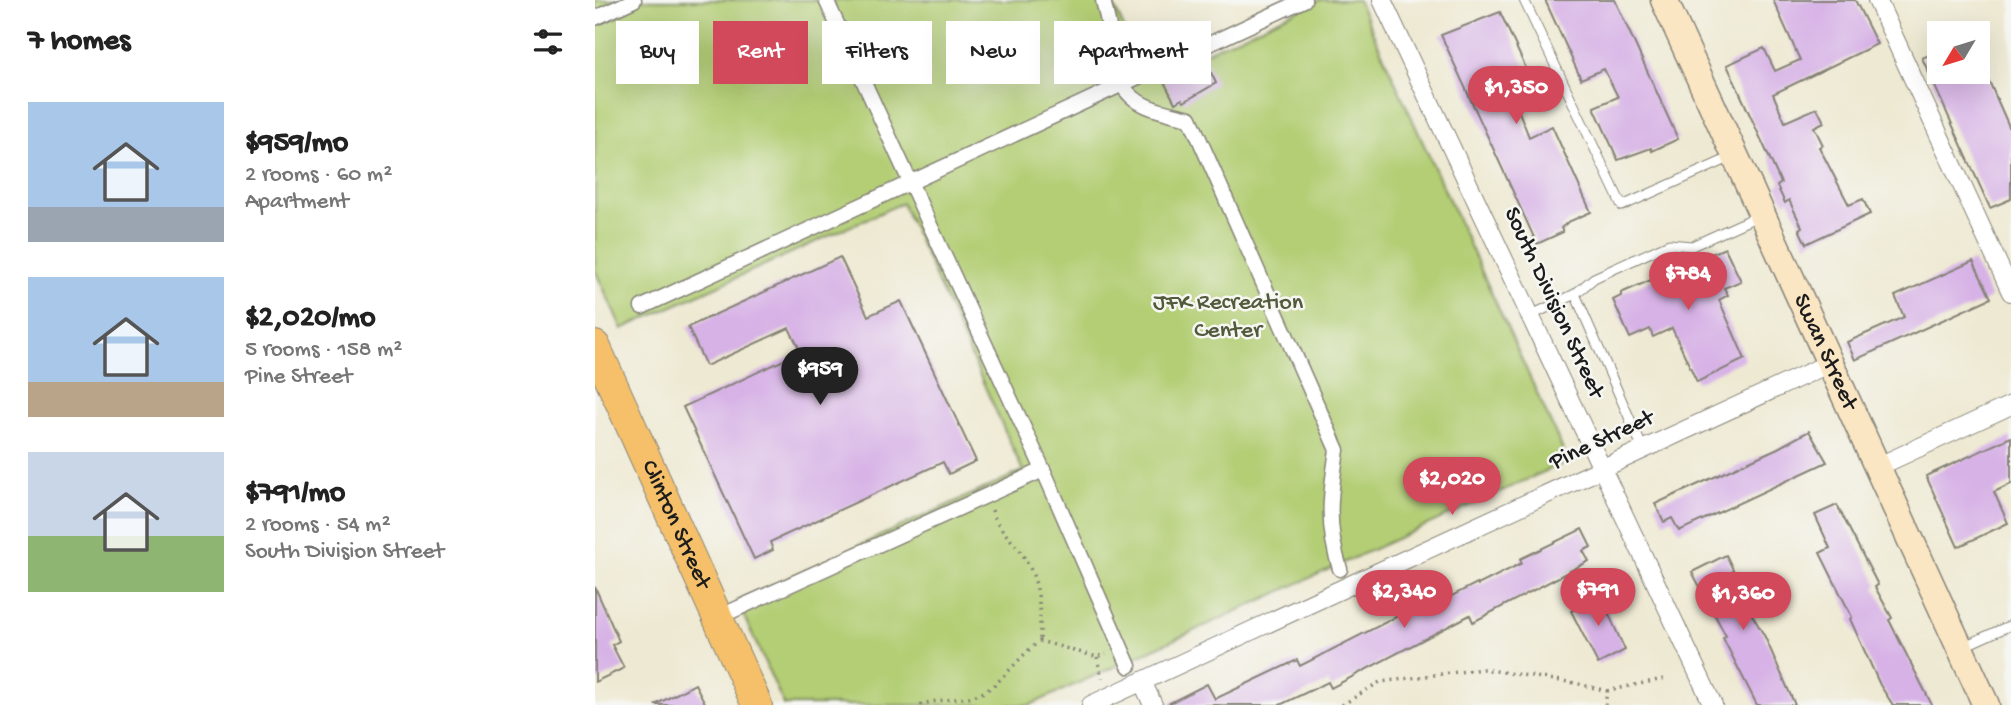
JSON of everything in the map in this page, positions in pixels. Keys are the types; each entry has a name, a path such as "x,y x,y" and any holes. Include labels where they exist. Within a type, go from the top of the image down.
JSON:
{"main road":[{"name":"Swan Street","path":"1664,0 1986,705"},
{"name":"Clinton Street","path":"595,346 757,705"}],"street":[{"path":"595,18 634,0"},
{"path":"826,0 1043,470 1129,666"},
{"path":"1103,0 1108,21"},
{"path":"1211,43 1304,0"},
{"name":"South Division Street","path":"1382,0 1604,467 1713,705"},
{"path":"1877,0 2011,292"},
{"path":"642,307 1122,84 1128,96 1158,111 1189,118 1337,450 1328,508 1332,544 1340,569"},
{"name":"Pine Street","path":"1091,705 1830,363"},
{"path":"1877,467 2011,405"},
{"path":"731,611 1043,470"},
{"path":"1142,681 1153,705"}],"lane":[{"path":"1524,0 1622,206 1735,155"},
{"path":"1532,315 1575,293 1594,278 1669,244 1692,246 1762,214"},
{"path":"1575,293 1643,449"},
{"path":"1960,648 2011,625"}],"path":[{"path":"995,491 991,510 994,518 1026,560 1040,595 1040,641"},
{"path":"920,705 949,697 982,694 1023,652 1040,641 1097,657 1102,678"},
{"path":"1342,705 1380,682 1482,669 1575,683 1607,691 1667,678"},
{"path":"1605,705 1607,691"}],"green space":[{"name":"JFK Recreation Center","path":"595,0 1111,0 1121,21 1054,21 1054,84 1211,84 1211,50 1320,0 1358,0 1568,461 1030,705 784,705 737,601 1023,471 902,203 622,329 595,270"}],"building":[{"path":"1545,0 1615,0 1678,139 1652,151 1651,148 1618,160 1594,107 1618,97 1604,69 1581,79"},
{"path":"1773,0 1855,0 1877,44 1773,94 1785,122 1817,108 1824,122 1814,127 1823,145 1819,147 1849,205 1863,199 1870,214 1806,244 1799,229 1802,227 1789,200 1785,203 1777,186 1781,183 1727,65 1764,48 1775,71 1800,60"},
{"path":"1500,12 1540,99 1518,109 1529,137 1552,126 1591,212 1568,222 1561,228 1563,232 1537,244 1441,35"},
{"path":"1927,56 1927,69 1922,58"},
{"path":"1211,73 1216,83 1184,102 1182,99 1175,103 1165,84 1211,84"},
{"path":"1990,83 2011,131 2011,199 1990,208 1934,84"},
{"path":"1725,248 1741,281 1724,288 1728,295 1719,300 1745,359 1697,382 1672,328 1653,337 1650,329 1630,338 1613,300 1621,296 1621,293"},
{"path":"840,257 868,316 901,301 976,461 949,474 943,462 770,542 773,550 754,559 683,407 801,352 789,328 706,366 688,327"},
{"path":"1973,261 1991,298 1855,360 1847,342 1904,317 1895,296"},
{"path":"1809,431 1827,462 1679,531 1672,518 1664,522 1655,504"},
{"path":"2011,437 2011,484 1994,492 2008,523 1958,547 1926,476"},
{"path":"1837,505 1878,585 1875,587 1892,618 1889,620 1932,705 1893,705 1880,685 1850,619 1852,617 1820,553 1830,548 1815,515"},
{"path":"1582,529 1591,547 1583,551 1589,561 1473,622 1470,615 1331,688 1328,682 1280,705 1166,705 1207,684 1215,699 1297,660 1300,666 1439,595 1442,601 1477,583 1478,585 1522,563 1520,559"},
{"path":"1726,555 1742,588 1754,582 1763,598 1747,606 1765,637 1795,705 1757,705 1723,638 1726,636 1692,572"},
{"path":"595,587 619,641 612,645 624,668 595,682"},
{"path":"1598,590 1625,650 1598,664 1571,611 1583,605 1580,598"},
{"path":"695,684 706,705 655,705"}]}
